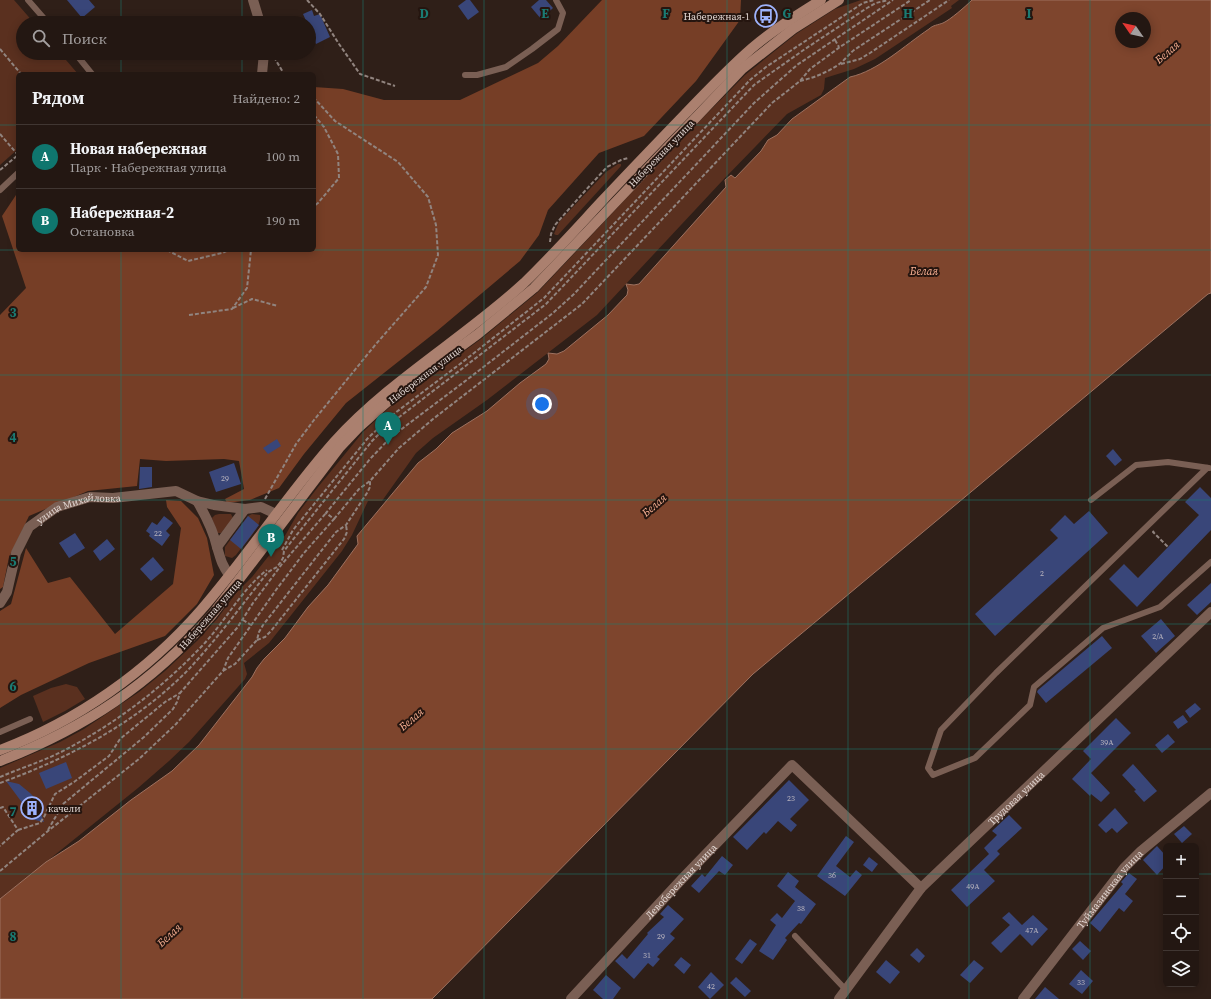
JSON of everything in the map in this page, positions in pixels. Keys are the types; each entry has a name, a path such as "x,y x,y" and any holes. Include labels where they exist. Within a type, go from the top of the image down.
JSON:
{"street":[{"path":"253,0 258,16"},
{"name":"Набережная улица","path":"0,750 33,736 76,714 139,670 166,647 185,628 229,575 334,442 376,400 508,297 570,236 672,127 752,48 785,22 821,0"},
{"name":"Набережная улица","path":"0,762 37,746 81,723 135,688 172,656 212,615 340,447 358,428 409,384 478,334 534,288 680,133 742,70 793,29 839,0"},
{"path":"262,72 263,60"},
{"name":"улица Михайловка","path":"0,603 7,592 16,553 29,527 57,507 90,497 113,498 176,491 197,501 214,505 245,509 261,507"},
{"path":"197,501 207,518 222,565 229,575"},
{"path":"261,507 276,514"},
{"path":"217,547 245,509"},
{"name":"Трудовая улица","path":"838,999 921,888 1211,612"},
{"path":"33,736 37,746"},
{"name":"Левобережная улица","path":"571,999 682,879 792,765 921,888"},
{"name":"Туймазинская улица","path":"1023,999 1124,868 1141,851 1211,793"}],"lane":[{"path":"28,0 42,16"},
{"path":"465,76 477,75 506,67 558,29 563,13 556,0"},
{"path":"81,60 90,72"},
{"path":"0,190 16,175"},
{"path":"1091,500 1136,466 1168,462 1209,468"},
{"path":"1209,468 996,673 941,730 928,768 933,775 975,758 1030,705 1034,687 1103,628 1160,607 1211,562"},
{"path":"0,732 30,719"},
{"path":"795,936 846,990"}],"path":[{"path":"307,0 320,14 360,74 395,86"},
{"path":"0,783 92,743 148,704 186,671 208,648 268,572 281,563 284,551 372,441 398,418 463,370 546,304 754,85 804,49 868,8 876,3 888,0"},
{"path":"0,846 18,830 40,823 54,794 74,782 109,756 120,739 165,702 180,693 237,628 281,563 326,513 370,459 391,437 553,313 574,294 754,103 797,65 893,0"},
{"path":"223,671 228,658 304,553 359,489 370,481 399,448 433,419 582,304 772,103 800,81 810,69 840,47 911,0"},
{"path":"800,81 814,77 839,64 854,50 930,0"},
{"path":"839,64 850,63 860,59 949,0"},
{"path":"834,40 840,47"},
{"path":"0,50 19,72"},
{"path":"276,60 283,72"},
{"path":"261,507 296,444 314,420 376,344 426,287 438,255 436,225 428,197 398,162 335,121 316,100"},
{"path":"316,118 324,127 338,154 339,178 316,204"},
{"path":"0,134 16,153"},
{"path":"0,170 16,157"},
{"path":"549,247 551,234 556,225 606,167 621,160 633,157"},
{"path":"171,252 188,261 224,252"},
{"path":"232,309 247,288 251,252"},
{"path":"189,316 232,309 252,299 278,306"},
{"path":"257,640 263,625 294,584 336,532 346,525 367,493 370,487 370,481"},
{"path":"326,513 334,519"},
{"path":"0,871 139,759 176,724 223,671 235,664 257,640 265,637 271,631 340,543 347,532 346,525"},
{"path":"243,620 251,625"},
{"path":"48,831 63,804 144,737 173,709 180,693"},
{"path":"0,808 3,807 18,830"}],"shaded area":[{"path":"0,0 14,0 28,16 16,16 16,60 66,60 76,72 16,72 16,151 0,165"},
{"path":"602,0 741,0 740,20 696,81 644,136 599,153 548,210 539,235 520,261 437,331 346,403 304,454 279,488 250,500 227,503 225,499 244,489 239,461 224,459 166,461 140,459 137,486 88,491 29,516 9,557 3,587 0,589 0,315 26,288 2,216 16,195 16,252 316,252 316,87 343,89 384,100 460,100 538,63 558,46"},
{"path":"861,0 959,0 951,6 952,8 875,59 854,69 825,78 824,89 821,95 787,114 597,315 487,400 433,438 416,453 382,501 368,501 352,535 342,551 269,643 244,663 247,674 245,679 189,742 138,788 0,899 0,768 60,742 84,729 139,692 165,671 198,640 217,619 236,593 252,577 286,534 298,513 363,432 390,407 481,339 538,292 684,137 745,75 796,34 835,9"},
{"path":"618,164 621,164 621,166 558,235 554,234 559,222 606,172"},
{"path":"166,500 181,501 198,518 207,538 214,575 197,604 165,636 89,663 21,695 0,708 0,611 11,604 26,548 48,583 70,577 115,634 173,584 181,528 167,507"},
{"path":"219,514 231,514 233,518 221,533 217,533 212,518"},
{"path":"252,514 260,515 260,519 255,530 236,555 232,558 225,556 225,547 248,516"},
{"path":"66,684 77,687 85,699 43,722 33,696 51,688"}],"water":[{"name":"Белая","path":"972,0 1211,0 1211,293 753,674 432,999 0,999 0,899 46,862 79,841 131,800 172,771 199,745 252,677 264,659 285,638 308,607 328,585 358,544 357,536 418,463 436,449 452,433 487,411 520,383 546,364 549,359 548,353 557,354 564,351 608,315 627,295 628,290 626,284 639,284 726,187 725,180 731,175 735,178 761,151 768,140 777,135 792,119 850,77 871,69 891,57 934,26 943,23 958,13"}],"building":[{"path":"67,0 89,0 95,7 84,16 80,16"},
{"path":"466,0 470,0 479,12 468,20 458,6"},
{"path":"539,0 546,0 553,8 541,19 531,7"},
{"path":"312,10 314,16 304,16 303,14"},
{"path":"320,14 330,37 316,44 316,16 314,16"},
{"path":"277,439 281,446 268,454 263,448"},
{"path":"1113,449 1122,460 1115,466 1106,456"},
{"path":"234,463 241,484 216,492 209,472"},
{"path":"140,467 152,467 152,487 139,489"},
{"path":"1200,487 1211,498 1211,530 1137,607 1109,579 1124,564 1138,578 1199,515 1185,502"},
{"path":"1089,511 1108,533 995,636 975,614 1058,538 1050,530 1065,515 1074,524"},
{"path":"164,516 173,523 166,531 170,535 162,546 149,536 150,534 146,531 152,522 157,525"},
{"path":"248,516 259,525 241,549 230,540"},
{"path":"75,533 85,548 69,558 59,543"},
{"path":"107,539 115,549 100,561 93,551"},
{"path":"153,557 164,570 151,581 140,569"},
{"path":"1211,583 1211,602 1197,615 1187,605"},
{"path":"1161,619 1175,636 1156,653 1141,636"},
{"path":"1102,636 1112,648 1046,703 1037,692 1038,690"},
{"path":"1195,703 1201,709 1190,718 1185,711"},
{"path":"1183,715 1188,722 1178,729 1173,722"},
{"path":"1116,718 1131,733 1091,773 1110,793 1101,802 1091,794 1090,796 1072,779 1091,759 1083,751"},
{"path":"1168,734 1175,742 1162,753 1155,745"},
{"path":"66,762 72,778 46,789 39,773"},
{"path":"1133,764 1157,791 1144,802 1134,791 1136,790 1122,775"},
{"path":"789,780 809,800 790,819 797,825 791,832 778,821 766,834 764,832 747,850 733,837"},
{"name":"качели","path":"6,781 19,784 35,798 44,822 35,820"},
{"path":"1115,808 1128,823 1117,833 1112,828 1106,833 1098,825"},
{"path":"1009,815 1022,828 997,851 1000,854 984,870 995,881 967,907 951,890 989,854 984,848 997,835 992,831"},
{"path":"1184,826 1192,834 1182,843 1174,834"},
{"path":"846,836 854,842 836,866 850,877 856,870 862,875 845,896 817,876"},
{"path":"1157,846 1163,853 1163,868 1157,875 1143,860"},
{"path":"722,856 733,865 725,875 719,871 699,893 691,886 702,874 705,877"},
{"path":"869,857 878,864 872,872 863,865"},
{"path":"788,872 799,881 795,887 816,904 801,924 799,923 785,938 787,940 773,960 759,951 776,925 770,920 777,913 782,918 795,901 777,886"},
{"path":"1129,873 1137,879 1125,894 1133,901 1124,912 1119,908 1100,932 1090,923 1123,884 1121,882"},
{"path":"668,905 684,919 670,934 675,938 657,957 660,959 653,967 648,963 634,979 615,961 622,954 627,959 648,934 647,933 664,917 660,914"},
{"path":"1009,912 1022,925 1033,915 1048,929 1032,946 1020,934 1001,953 991,943 1010,925 1002,918"},
{"path":"750,939 757,944 742,964 735,959"},
{"path":"1080,941 1091,951 1083,960 1072,949"},
{"path":"917,948 925,956 919,963 910,955"},
{"path":"681,957 691,965 684,974 674,965"},
{"path":"886,960 900,972 890,984 876,972"},
{"path":"974,960 984,968 970,983 960,975"},
{"path":"1081,970 1093,981 1082,994 1069,984"},
{"path":"711,972 724,985 710,999 698,987"},
{"path":"606,975 621,988 613,999 603,999 593,990"},
{"path":"736,977 751,991 745,997 730,983"},
{"path":"1045,987 1059,999 1035,999"}],"place":[{"name":"Набережная-1","path":"766,16"},
{"name":"Новая набережная","path":"388,445"},
{"name":"Набережная-2","path":"271,557"},
{"name":"качели","path":"32,808"}]}
